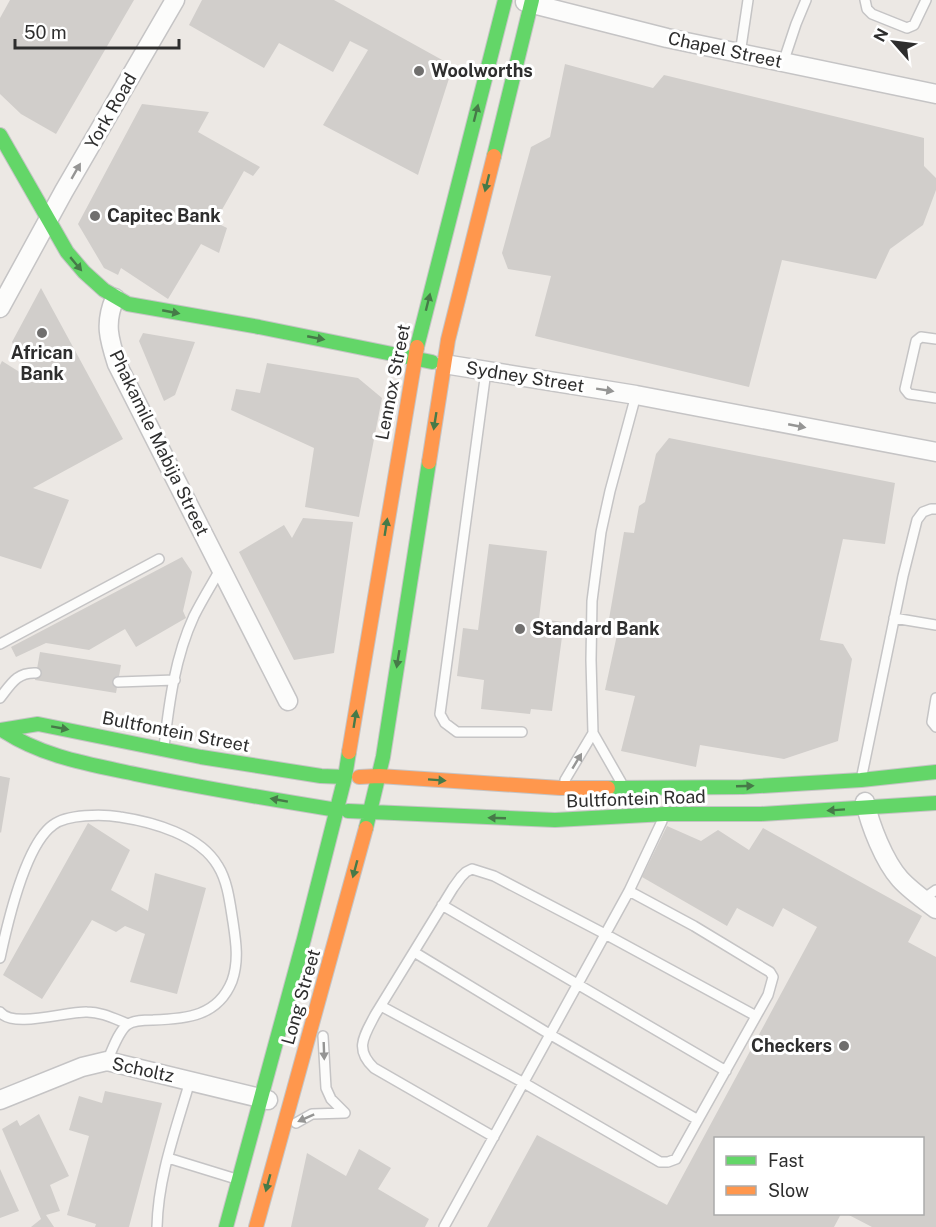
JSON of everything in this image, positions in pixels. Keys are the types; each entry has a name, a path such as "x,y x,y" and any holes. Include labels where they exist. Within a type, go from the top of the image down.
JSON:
{"main road":[{"name":"Lennox Street","path":"345,777 414,359 505,0"},
{"path":"379,776 444,364 526,1"},
{"path":"0,135 11,151 60,244 95,285 115,298"},
{"name":"Sydney Street","path":"115,298 128,304 259,327 444,364"},
{"name":"Bultfontein Street","path":"1,730 38,724 201,757 321,776 345,777"},
{"name":"Bultfontein Street","path":"1,730 19,743 58,758 165,781 337,810"},
{"name":"Bultfontein Road","path":"345,777 379,776 560,788 743,787 861,780 936,772"},
{"name":"Long Street","path":"256,1227 322,993 379,776"},
{"name":"Long Street","path":"226,1227 345,777"},
{"name":"Bultfontein Road","path":"337,810 555,820 665,814 761,814 936,803"}],"street":[{"name":"York Road","path":"0,308 175,0"},
{"name":"Chapel Street","path":"526,1 667,38 936,94"},
{"name":"Phakamile Mabija Street","path":"115,298 108,314 108,326 117,364 288,701"},
{"name":"Sydney Street","path":"444,364 636,395 936,452"},
{"path":"861,780 867,808 891,867 901,880 932,899"},
{"name":"Scholtz","path":"0,1100 82,1067 107,1061 289,1107"}],"lane":[{"path":"740,54 748,0"},
{"path":"783,63 806,0"},
{"path":"865,0 867,9 872,14 907,28 914,25 926,0"},
{"path":"936,339 921,337 915,341 905,389 909,394 936,398"},
{"path":"486,371 440,714 445,723 457,732 522,732"},
{"path":"624,786 593,733 591,630 596,566 610,492 636,395"},
{"path":"861,780 894,618 917,520 922,512 936,509"},
{"path":"0,644 159,559"},
{"path":"164,749 182,651 194,617 221,568"},
{"path":"894,618 936,625"},
{"path":"0,698 14,681 26,673 36,673"},
{"path":"118,682 175,680"},
{"path":"936,698 932,722 936,727"},
{"path":"560,788 593,733"},
{"path":"444,1227 629,891 665,814"},
{"path":"0,958 21,877 39,840 53,824 75,817 107,815 149,821 183,835 208,853 219,866 229,893 237,953 232,980 220,1003 201,1014 178,1020 142,1021 128,1024 105,1015 86,1012 14,1019 0,1012"},
{"path":"494,1137 374,1068 364,1059 362,1051 364,1036 442,905 460,877 472,869 494,876 756,1016"},
{"path":"381,1006 524,1083 660,1162 676,1159 756,1016 772,985 773,977 770,972 694,926 629,891"},
{"path":"442,905 577,986 726,1071"},
{"path":"414,952 698,1120"},
{"path":"278,1145 285,1132 302,1118 323,1113 345,1113 331,1098 326,1088 322,993"},
{"path":"107,1061 128,1024"},
{"path":"158,1227 158,1203 190,1081"},
{"path":"168,1158 238,1179"}],"building":[{"path":"10,0 134,0 56,134 21,114 0,94 0,18"},
{"path":"202,0 334,0 453,66 418,175 323,125 368,50 350,41 333,72 279,43 264,68 189,25"},
{"path":"565,64 653,88 664,75 924,138 924,166 936,178 936,190 923,225 890,249 876,279 782,260 749,387 535,336 551,276 508,269 502,253 531,147 550,137"},
{"path":"142,104 209,112 198,132 260,167 253,176 244,171 215,222 227,228 219,253 201,244 168,299 121,268 118,275 104,268 78,224"},
{"path":"41,288 123,439 33,488 69,500 41,569 0,556 0,365 2,361 29,378 12,342"},
{"path":"143,333 195,342 175,395 164,401 139,341"},
{"path":"267,363 358,378 382,398 359,517 305,507 314,448 231,410 236,389 260,393"},
{"path":"669,438 895,483 885,544 843,539 820,640 843,644 852,659 838,741 784,759 700,745 696,767 621,751 635,696 605,690 620,621 609,619 624,532 634,533 639,506 645,502 656,454"},
{"path":"303,518 353,522 334,653 294,660 239,552 284,525 292,538"},
{"name":"Standard Bank","path":"489,544 547,551 539,619 564,622 552,711 531,709 530,714 481,709 484,680 457,676 463,628 478,630"},
{"path":"182,557 192,572 183,611 186,618 136,647 125,629 89,650 46,643 16,657 11,647"},
{"path":"40,652 121,665 116,693 35,680"},
{"path":"0,776 10,778 1,833 0,832"},
{"path":"88,823 130,850 111,890 148,911 155,873 206,888 177,994 130,982 145,934 125,926 116,932 92,920 42,999 3,975"},
{"name":"Checkers","path":"667,826 701,841 718,830 749,850 763,828 922,916 908,942 936,957 936,1227 872,1227 849,1215 924,1215 924,1137 714,1137 714,1215 840,1215 834,1227 487,1227 537,1135 667,1205 817,927 783,908 773,927 737,908 727,926 642,877"},
{"path":"105,1091 162,1103 129,1227 95,1227 96,1224 67,1215 89,1136 69,1130 79,1096 102,1103"},
{"path":"39,1114 69,1176 50,1185 60,1211 46,1215 54,1227 31,1227 41,1219 2,1129 17,1120 20,1126"},
{"path":"359,1149 391,1168 378,1189 429,1219 425,1227 291,1227 307,1153 346,1176"},
{"path":"0,1169 19,1211 0,1218"}],"traffic: fast":[{"path":"417,347 505,0"},
{"path":"494,156 532,0"},
{"path":"0,135 67,252 104,290 128,304 259,327 432,362"},
{"path":"366,828 383,757 429,462"},
{"path":"0,730 38,724 201,757 321,776 345,777"},
{"path":"2,730 33,747 83,763 185,784 337,810"},
{"path":"226,1227 304,939 345,777 349,752"},
{"path":"608,788 743,787 861,780 936,772"},
{"path":"348,811 555,820 665,814 761,814 936,803"}],"traffic: slow":[{"path":"429,462 448,340 494,156"},
{"path":"349,752 417,347"},
{"path":"359,777 379,776 560,788 608,788"},
{"path":"256,1227 366,828"}],"place":[{"name":"Woolworths","path":"419,71"},
{"name":"Capitec Bank","path":"95,216"},
{"name":"African Bank","path":"42,333"},
{"name":"Standard Bank","path":"520,629"},
{"name":"Checkers","path":"844,1046"}]}
